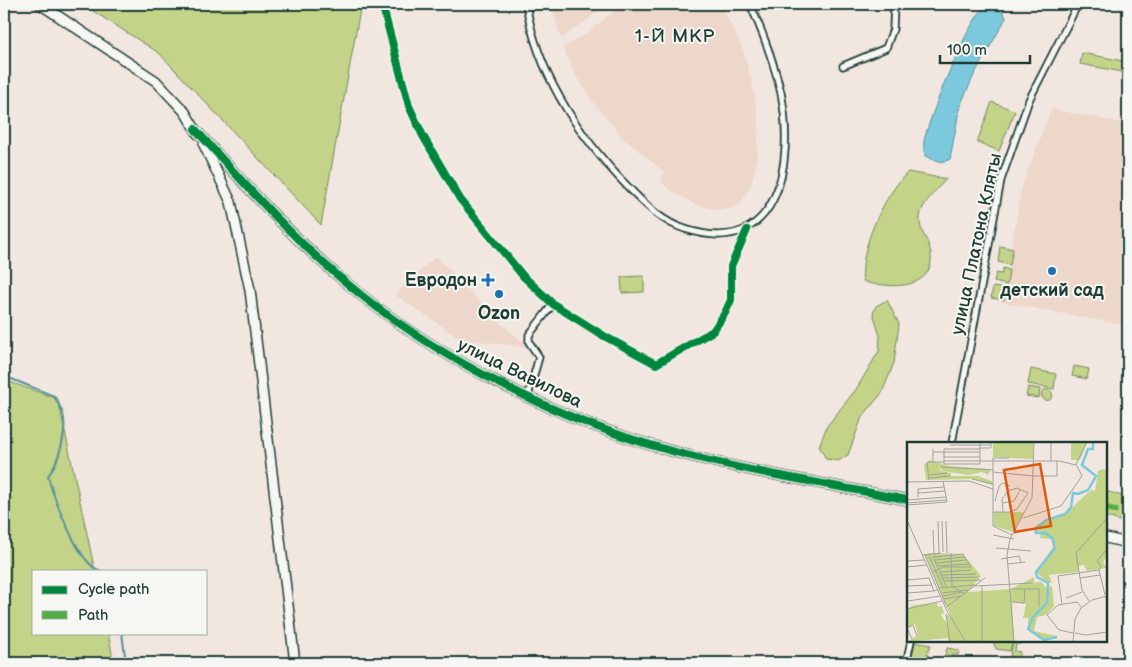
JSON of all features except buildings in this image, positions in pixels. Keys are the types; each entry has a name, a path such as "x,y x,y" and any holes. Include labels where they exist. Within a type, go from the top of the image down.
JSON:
{"street":[{"name":"улица Вавилова","path":"40,4 156,81 185,112 213,160 231,202 250,290 295,663"},
{"path":"382,4 409,106 423,136 460,199 523,276 553,304 656,364 713,331 731,300 731,266 747,230"},
{"path":"526,4 541,58 554,87 581,133 604,163 651,210 671,224 686,230 719,235 747,230 759,221 772,205 780,182 784,142 781,98 771,55 750,4"},
{"path":"843,66 886,48 893,29 894,4"},
{"name":"улица Платона Кляты","path":"952,442 1001,180 1029,100 1078,4"},
{"name":"улица Вавилова","path":"195,129 256,196 343,281 391,318 442,351 528,396 622,436 667,450 721,463 907,500"},
{"path":"528,396 539,357 529,342 529,335 553,304"},
{"path":"1107,538 1128,543"},
{"path":"906,663 910,642"}],"shaded area":[{"path":"551,4 609,4 561,39"},
{"path":"623,4 721,4 743,50 752,81 759,124 756,167 750,187 740,204 730,209 714,209 696,205 667,188 661,181 665,172 624,139 593,102 575,74 563,48 587,33"},
{"path":"1051,109 1128,124 1128,326 1002,302 1022,186"},
{"path":"436,256 501,324 531,348 461,339 395,295"}],"green space":[{"path":"82,4 361,4 321,225 159,53"},
{"path":"1082,53 1128,62 1128,73 1080,64"},
{"path":"992,102 1015,111 999,151 977,142"},
{"path":"908,172 946,179 927,201 920,217 921,227 930,249 931,263 923,277 910,284 893,286 871,284 863,281 865,253 869,238 890,194"},
{"path":"1000,246 1013,249 1010,265 998,262"},
{"path":"1003,268 1009,270 1007,285 994,282 996,273 1002,274"},
{"path":"644,276 644,292 622,293 621,277"},
{"path":"993,287 1006,289 1004,300 991,298"},
{"path":"887,300 899,324 894,363 882,393 862,417 848,455 838,461 826,459 819,446 827,426 857,388 879,351 880,336 873,313 876,306"},
{"path":"1074,366 1089,369 1087,379 1072,376"},
{"path":"1031,369 1056,374 1054,389 1028,384"},
{"path":"4,380 58,399 95,570 32,570 32,634 108,634 114,663 4,663"},
{"path":"1028,387 1040,389 1039,398 1026,396"},
{"path":"1047,389 1053,395 1047,401 1041,395"},
{"path":"1107,491 1128,498 1128,523 1107,517"},
{"path":"915,642 931,645 927,654 929,657 924,658 923,663 910,663"},
{"path":"993,642 1012,642 1010,651 996,649"},
{"path":"1013,642 1022,642 1021,644 1016,644 1015,651 1020,652 1019,663 1014,663 1015,657 1010,656"},
{"path":"947,648 959,650 958,655 950,655 949,660 944,659"}],"water":[{"path":"987,6 1004,13 1006,18 974,75 960,106 950,159 944,161 935,160 925,156 924,143 927,129 960,47 979,13"}],"waterway":[{"path":"4,376 54,396 60,407 64,421 63,438 58,455 48,476 60,510 78,548 92,566 99,570"},
{"path":"122,634 126,663"}],"marked path":[{"path":"1107,508 1128,513"}],"cycle path":[{"path":"382,4 409,106 423,136 460,199 523,276 553,304 604,336 656,364 713,331 731,300 731,266 747,230"},
{"path":"195,129 285,226 343,280 377,308 415,334 497,382 583,421 668,450 758,471 907,500"}],"place":[{"name":"детский сад","path":"1052,271"},
{"name":"Евродон","path":"488,280"},
{"name":"Ozon","path":"499,294"}],"district":[{"name":"1-Й МКР","path":"675,35"}]}
